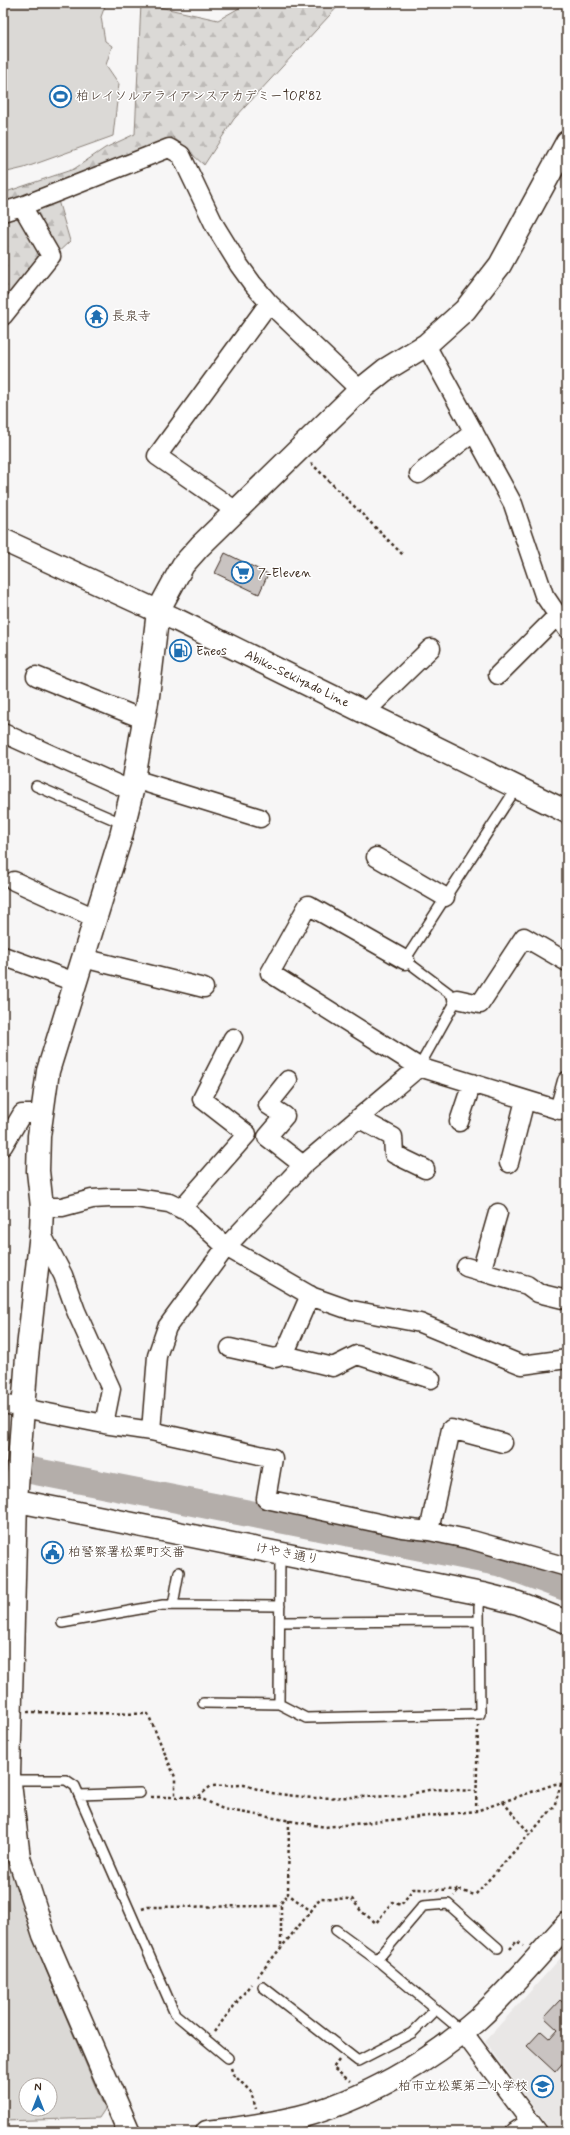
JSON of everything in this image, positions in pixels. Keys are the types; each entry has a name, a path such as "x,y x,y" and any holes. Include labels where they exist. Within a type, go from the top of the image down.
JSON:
{"street":[{"path":"129,2132 44,1934 30,1893 18,1851 10,1780 12,1493 20,1458 27,1357 41,1233 42,1207 38,1171 41,1114 48,1071 124,824 145,720 158,611 183,565 360,390 385,370 426,345 465,310 500,265 567,142"},
{"path":"3,212 22,206 169,148 182,155 215,226 239,265 268,303 360,390"},
{"path":"3,316 51,256 22,206"},
{"path":"236,511 157,456 268,303"},
{"path":"426,345 513,504 544,595 562,623 498,675"},
{"path":"418,474 474,432"},
{"name":"Abiko-Sekiyado Line","path":"3,540 158,611 567,812"},
{"path":"365,712 431,648"},
{"path":"36,676 145,720"},
{"path":"3,733 133,785 260,818"},
{"path":"376,857 445,897"},
{"path":"14,881 95,918"},
{"path":"405,960 308,905 270,974 419,1067 563,1112 567,1081"},
{"path":"458,999 480,1004 524,937 567,962"},
{"path":"3,956 75,982"},
{"path":"83,958 204,988"},
{"path":"181,1209 247,1134 202,1099 234,1038"},
{"path":"151,1431 157,1356 167,1327 226,1247 303,1165 419,1067"},
{"path":"288,1080 268,1105 285,1116 267,1136 303,1165"},
{"path":"459,1122 472,1083"},
{"path":"509,1163 524,1100"},
{"path":"3,1146 22,1114 41,1114"},
{"path":"358,1118 393,1137 394,1154 425,1169"},
{"path":"42,1207 62,1207 92,1199 136,1198 170,1203 188,1212 226,1247 310,1295 347,1309 420,1323 522,1365 567,1359"},
{"path":"498,1213 473,1269 527,1285 538,1293 567,1300"},
{"path":"41,1233 63,1275 76,1311 111,1389 104,1424"},
{"path":"284,1355 310,1295"},
{"path":"230,1348 275,1358 284,1355 333,1367 357,1355 431,1380"},
{"path":"3,1404 104,1424 151,1431 273,1458 266,1499 402,1528 429,1531 472,1540 567,1567"},
{"path":"429,1531 451,1429 503,1443"},
{"name":"けやき通り","path":"12,1493 280,1553 482,1594 518,1603 567,1622"},
{"path":"207,2132 260,2125 301,2116 344,2101 419,2064 463,2032 508,1989 567,1924"},
{"path":"463,2032 534,2127 514,2132"}],"lane":[{"path":"36,786 124,824"},
{"path":"419,1067 458,999 405,960 517,787"},
{"path":"278,1704 280,1553"},
{"path":"173,1605 179,1572"},
{"path":"203,1703 278,1704 306,1718 480,1714 479,1621 482,1594"},
{"path":"62,1623 162,1605 280,1606"},
{"path":"280,1622 479,1621"},
{"path":"10,1780 66,1780 75,1786 175,2014 228,2058"},
{"path":"79,1794 140,1792"},
{"path":"377,1960 423,1906 448,1904 498,1948"},
{"path":"336,1930 377,1960 463,2032"},
{"path":"263,1987 358,2060 412,2033 436,2009"}],"path":[{"path":"298,450 404,556"},
{"path":"10,1711 148,1714 175,1777 175,1797"},
{"path":"476,1811 478,1722 480,1714"},
{"path":"140,1792 148,1796 198,1797 223,1809 325,1827 476,1811 555,1784 567,1784"},
{"path":"207,2040 320,1898 352,1899 361,1912 376,1923 392,1902 401,1905 413,1889 459,1890 475,1895 554,1807 561,1784"},
{"path":"198,1797 212,1786 238,1786 312,1798 402,1796 433,1789 476,1791"},
{"path":"502,1802 530,1834"},
{"path":"281,1946 281,1906 288,1894 289,1820"},
{"path":"448,1904 459,1890"},
{"path":"288,1894 311,1911"},
{"path":"137,1910 148,1907 281,1906"},
{"path":"228,2058 233,2074 251,2092 256,2109"},
{"path":"344,2076 348,2079"}],"shaded area":[{"name":"柏市立松葉第二小学校","path":"567,1951 567,2132 552,2132 485,2041"}],"green space":[{"name":"柏レイソルアライアンスアカデミーTOR'82","path":"3,3 106,3 101,17 105,41 112,46 106,65 119,84 113,136 24,168 3,173"},
{"path":"141,3 218,20 248,3 341,3 234,119 204,165 173,137 54,187 70,241 3,304 3,193 74,169 105,148 135,134"},
{"path":"3,1820 12,1874 45,1968 105,2109 99,2118 3,2121"}],"building":[{"name":"7-Eleven","path":"225,553 268,574 259,594 215,573"},
{"path":"560,2000 567,2006 567,2058 555,2072 527,2046 541,2031 550,2039 558,2030 544,2017"}],"waterway":[{"path":"3,1465 500,1563 567,1588"}],"place":[{"name":"柏レイソルアライアンスアカデミーTOR'82","path":"61,96"},
{"name":"長泉寺","path":"97,316"},
{"name":"7-Eleven","path":"242,573"},
{"name":"Eneos","path":"180,651"},
{"name":"柏警察署松葉町交番","path":"52,1552"},
{"name":"柏市立松葉第二小学校","path":"543,2086"}]}
